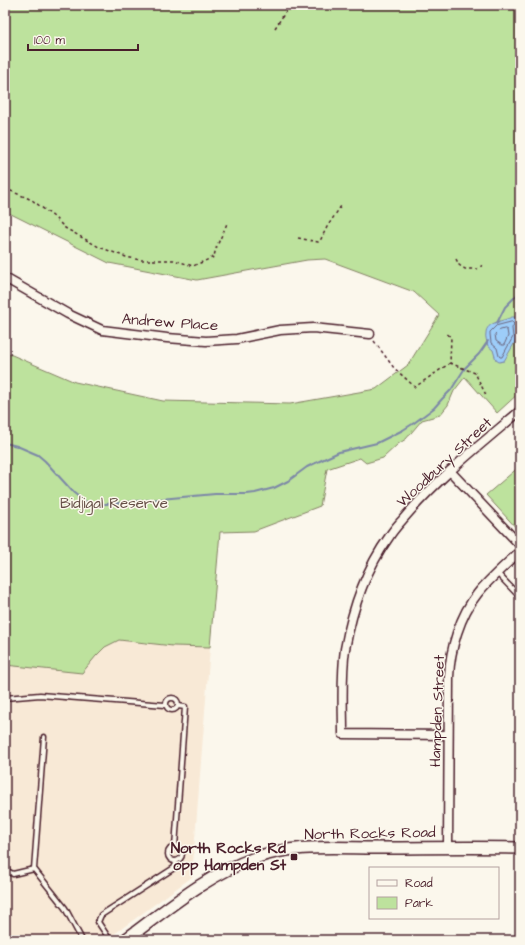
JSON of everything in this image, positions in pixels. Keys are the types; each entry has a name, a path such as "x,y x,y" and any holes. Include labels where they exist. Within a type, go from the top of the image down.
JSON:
{"main road":[{"name":"North Rocks Road","path":"125,940 204,882 256,857 308,848 520,848"}],"street":[{"name":"Andrew Place","path":"5,278 68,314 102,330 206,341 237,339 280,330 313,328 370,334"},
{"name":"Woodbury Street","path":"448,735 343,734 343,671 345,650 351,619 369,569 389,536 417,503 450,471 520,411"},
{"path":"450,471 520,545"},
{"name":"Hampden Street","path":"448,847 448,735 450,662 457,633 476,594 520,551"}],"lane":[{"path":"497,573 520,597"},
{"path":"5,698 40,695 165,705"},
{"path":"165,705 167,700 171,698 176,700 178,706"},
{"path":"165,705 170,711 176,709 178,706 185,707 175,847"},
{"path":"44,737 34,869 65,908 82,940"},
{"path":"175,847 179,848 182,852 181,858 175,861"},
{"path":"175,847 169,850 168,854 170,859 175,861"},
{"path":"110,940 98,922 100,915 174,868 176,864 175,861"},
{"path":"5,870 13,874 34,869"}],"path":[{"path":"275,28 290,5"},
{"path":"5,188 32,200 54,217 65,228 99,247 126,257 140,260 174,260 193,266 214,257 218,242 227,223"},
{"path":"298,238 318,242 320,241 341,206"},
{"path":"456,259 465,269 477,269 483,265"},
{"path":"446,333 451,337 450,363"},
{"path":"370,334 394,368 415,387 450,363"},
{"path":"450,363 475,373 487,397"}],"shaded area":[{"path":"119,640 173,646 210,647 192,877 106,940 5,940 5,665 82,673 105,647"}],"green space":[{"name":"Bidjigal Reserve","path":"5,5 520,5 520,351 516,356 520,360 520,392 497,413 465,377 454,391 448,405 440,415 422,420 406,439 398,444 383,458 366,463 360,458 327,469 320,506 254,531 220,532 210,647 173,646 119,640 105,647 82,673 5,665 5,352 75,382 163,401 290,404 376,389 408,365 439,315 414,292 325,259 307,260 197,280 109,263 5,211"},
{"path":"520,466 520,532 486,495"}],"water":[{"path":"512,317 520,320 520,327 516,328 518,337 504,361 499,362 496,360 493,350 488,346 486,336 487,329 496,322"}],"waterway":[{"path":"497,323 505,307 520,292"},
{"path":"5,443 17,446 38,455 74,493 84,501 94,504 215,494 255,493 274,488 288,481 307,467 339,452 377,443 414,423 434,408 451,390 465,368 479,354 488,341"}],"place":[{"name":"North Rocks Rd opp Hampden St","path":"294,857"}]}
